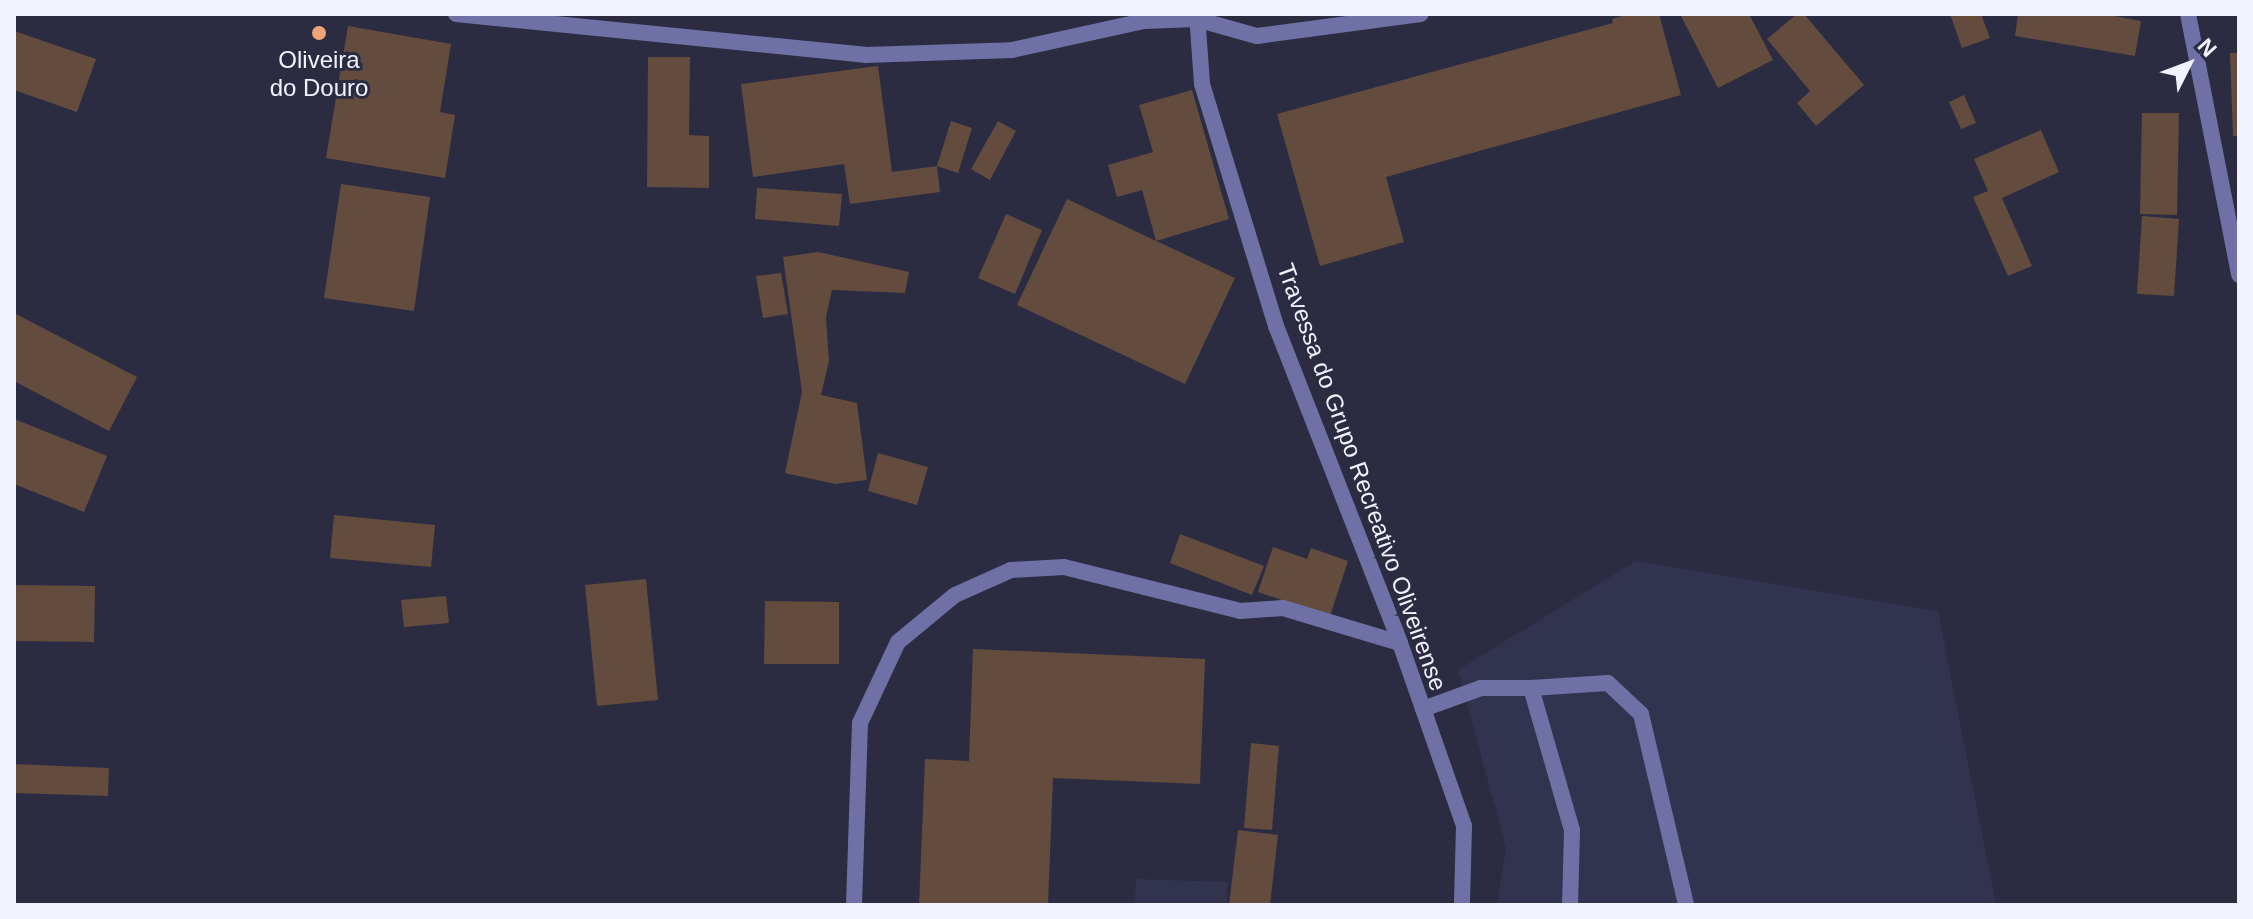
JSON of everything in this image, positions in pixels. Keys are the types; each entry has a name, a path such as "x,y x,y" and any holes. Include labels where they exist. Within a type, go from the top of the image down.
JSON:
{"street":[{"path":"456,14 865,55 1012,50 1144,21 1197,16 1257,36 1421,14"},
{"path":"2188,14 2239,275"},
{"name":"Travessa do Grupo Recreativo Oliveirense","path":"1197,16 1202,84 1276,326 1400,643 1464,826 1462,905"},
{"path":"854,905 860,723 898,642 955,595 1011,570 1064,567 1240,611 1283,608 1400,643"},
{"path":"1423,709 1481,688 1608,683 1641,714 1686,905"},
{"path":"1531,688 1572,830 1570,905"}],"shaded area":[{"path":"1636,561 1938,611 1996,905 1497,905 1506,848 1458,670"},
{"path":"1136,879 1227,882 1227,905 1135,905"}],"building":[{"path":"1629,14 1659,14 1681,95 1386,177 1404,242 1320,266 1277,114 1613,23 1612,19"},
{"path":"1680,14 1749,14 1773,60 1718,88"},
{"path":"1797,14 1804,14 1864,85 1816,126 1797,103 1810,91 1767,39"},
{"path":"1950,14 1981,14 1990,38 1962,48"},
{"path":"2018,14 2104,14 2141,21 2135,56 2015,36"},
{"path":"348,26 451,44 440,112 455,115 445,178 326,158"},
{"path":"14,31 96,59 77,112 14,90"},
{"path":"2230,53 2239,53 2239,136 2233,136"},
{"path":"648,57 690,57 689,135 709,136 709,188 647,187"},
{"path":"878,66 892,172 937,166 940,192 850,204 844,164 753,177 741,84"},
{"path":"1192,90 1229,219 1156,241 1142,190 1117,197 1108,165 1153,152 1139,105"},
{"path":"1964,95 1976,123 1961,129 1949,102"},
{"path":"2142,113 2179,113 2177,215 2140,214"},
{"path":"951,121 972,128 958,173 937,166"},
{"path":"998,121 1016,131 990,180 971,169"},
{"path":"2041,130 2059,172 2002,198 2032,266 2008,276 1973,197 1988,191 1974,159"},
{"path":"341,184 430,197 414,311 324,298"},
{"path":"757,188 842,194 839,226 755,219"},
{"path":"1067,199 1235,278 1185,384 1017,305"},
{"path":"1006,214 1042,230 1015,294 978,278"},
{"path":"2142,216 2179,219 2174,296 2137,294"},
{"path":"818,252 909,272 905,293 832,290 826,317 829,361 821,395 857,403 867,480 835,484 785,473 802,392 783,257"},
{"path":"781,273 788,314 763,318 756,276"},
{"path":"14,313 137,377 109,431 14,381"},
{"path":"14,419 107,456 84,512 14,484"},
{"path":"878,453 928,467 917,505 868,491"},
{"path":"334,515 435,525 431,567 330,558"},
{"path":"1180,534 1264,566 1252,595 1170,563"},
{"path":"1273,547 1307,559 1311,548 1348,561 1330,616 1258,592"},
{"path":"646,579 658,700 597,706 585,585"},
{"path":"14,585 95,586 94,642 14,641"},
{"path":"446,596 449,623 404,627 401,600"},
{"path":"765,601 839,602 839,664 764,664"},
{"path":"973,649 1205,659 1200,784 1053,778 1048,905 919,905 925,759 969,761"},
{"path":"1251,743 1279,746 1272,830 1244,828"},
{"path":"14,764 109,768 108,796 14,793"},
{"path":"1238,830 1278,835 1270,905 1229,905"}],"place":[{"name":"Oliveira do Douro","path":"319,33"}]}
